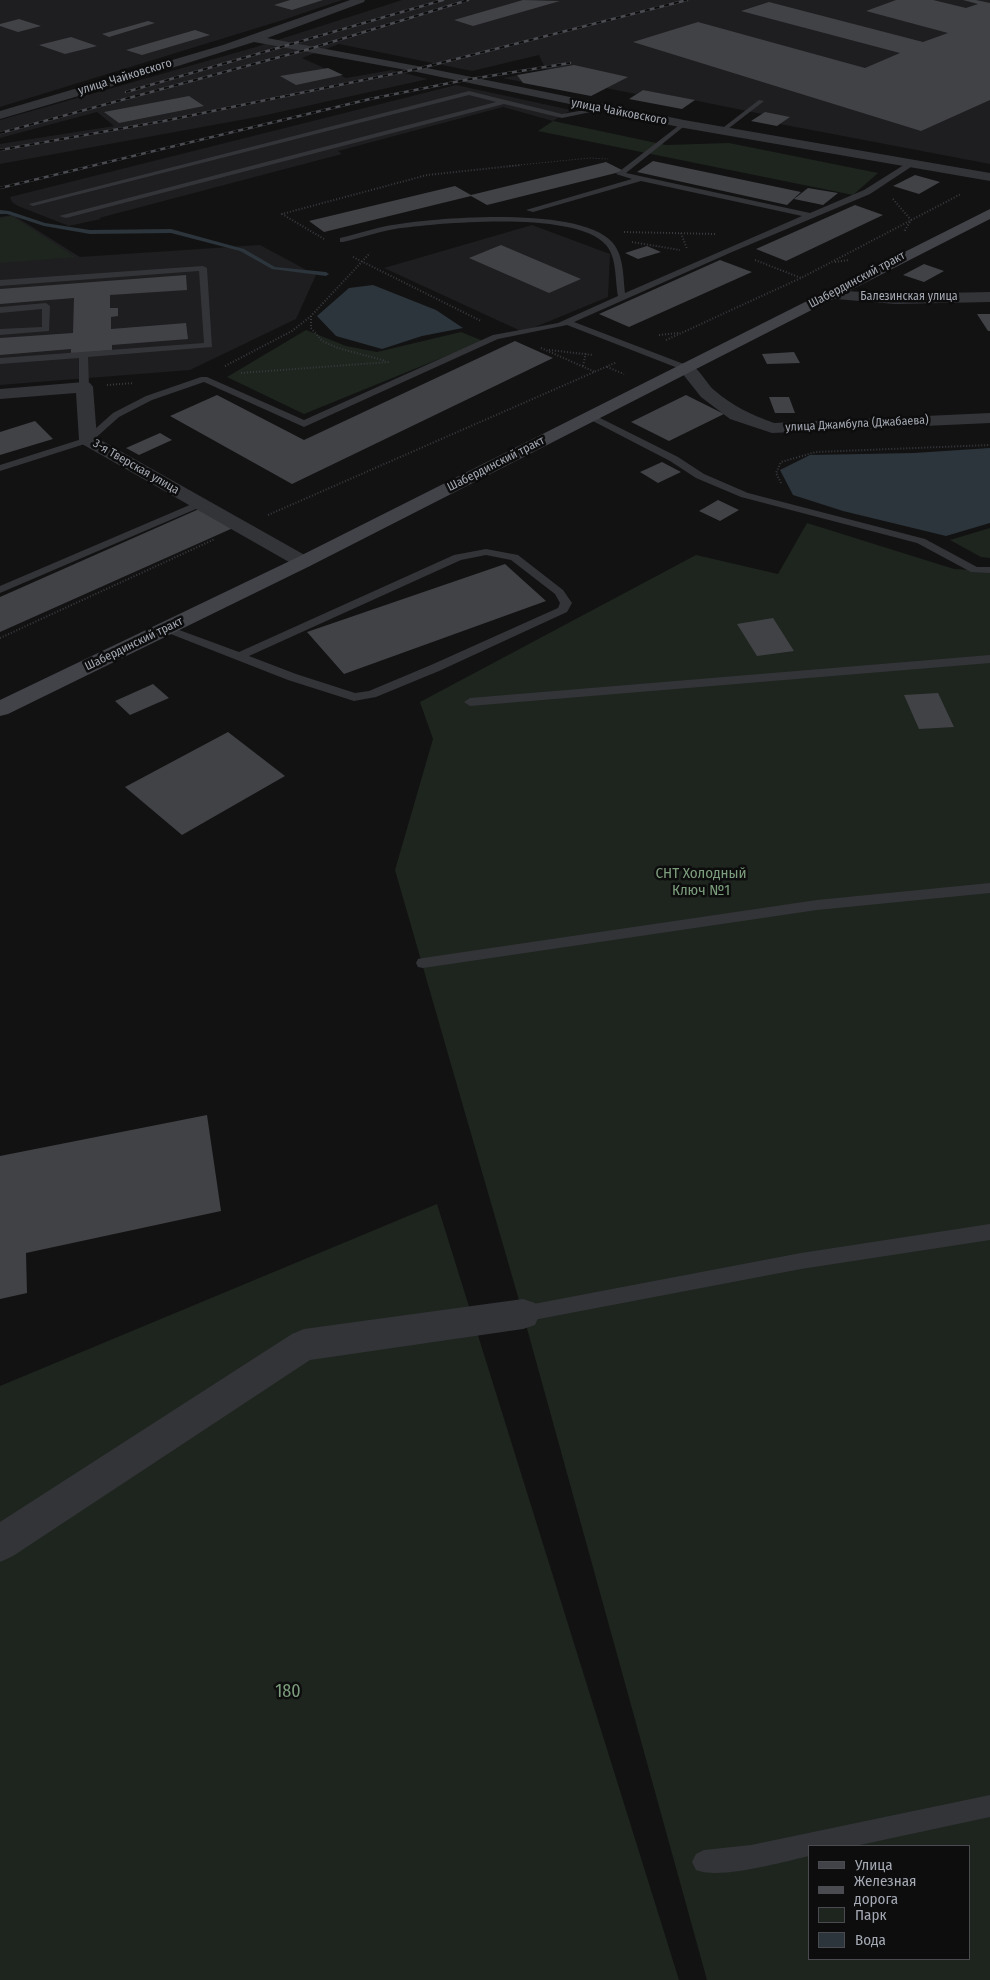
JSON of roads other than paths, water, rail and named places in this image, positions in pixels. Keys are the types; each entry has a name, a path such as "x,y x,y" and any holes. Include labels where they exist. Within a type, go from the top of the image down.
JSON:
{"main road":[{"name":"Шабердинский тракт","path":"0,709 303,562 990,213"}],"street":[{"name":"улица Чайковского","path":"0,115 307,21 360,0"},
{"name":"улица Чайковского","path":"250,38 416,69 722,132 990,177"},
{"name":"Балезинская улица","path":"828,295 896,299 990,297"},
{"name":"улица Джамбула (Джабаева)","path":"686,368 707,393 736,415 772,428 990,418"},
{"path":"0,394 84,387"},
{"name":"3-я Тверская улица","path":"84,387 88,440 303,562"},
{"path":"0,1543 304,1345 523,1314"}],"lane":[{"path":"33,204 469,93 562,116 602,108"},
{"path":"63,216 504,101"},
{"path":"722,132 761,101"},
{"path":"684,124 620,174 811,216"},
{"path":"0,468 88,440 116,415 149,398 204,377 304,424 496,337 560,325 874,188 910,165"},
{"path":"530,210 641,178"},
{"path":"343,240 393,227 472,220 535,220 580,227 594,232 609,242 618,264 622,298"},
{"path":"0,283 203,268 209,345 0,361"},
{"path":"0,310 46,306 46,328 0,332"},
{"path":"566,322 686,368"},
{"path":"83,355 84,387"},
{"path":"590,416 674,459 700,476 745,496 806,509 921,541 975,570 990,570"},
{"path":"0,590 199,504"},
{"path":"166,628 238,657 292,678 354,697 372,694 435,668 563,610 566,603 559,592 514,557 486,552 458,557 238,657"},
{"path":"470,702 990,658"},
{"path":"423,963 818,905 990,888"},
{"path":"523,1314 801,1261 990,1232"},
{"path":"704,1862 751,1857 990,1806"}],"water":[{"path":"373,285 436,310 463,328 422,336 382,349 336,336 317,316 349,288"},
{"path":"990,448 990,523 946,536 843,511 793,495 780,470 810,455 914,453"}],"waterway":[{"path":"0,212 7,212 44,224 90,232 171,231 242,250 274,268 326,274"}],"railway":[{"path":"126,92 443,0"},
{"path":"0,133 309,49 468,0"},
{"path":"0,150 164,121 417,69 687,0"},
{"path":"0,188 370,99 465,80 570,63"}],"park label":[{"name":"СНТ Холодный Ключ №1","path":"701,882"},
{"name":"180","path":"288,1692"}]}
